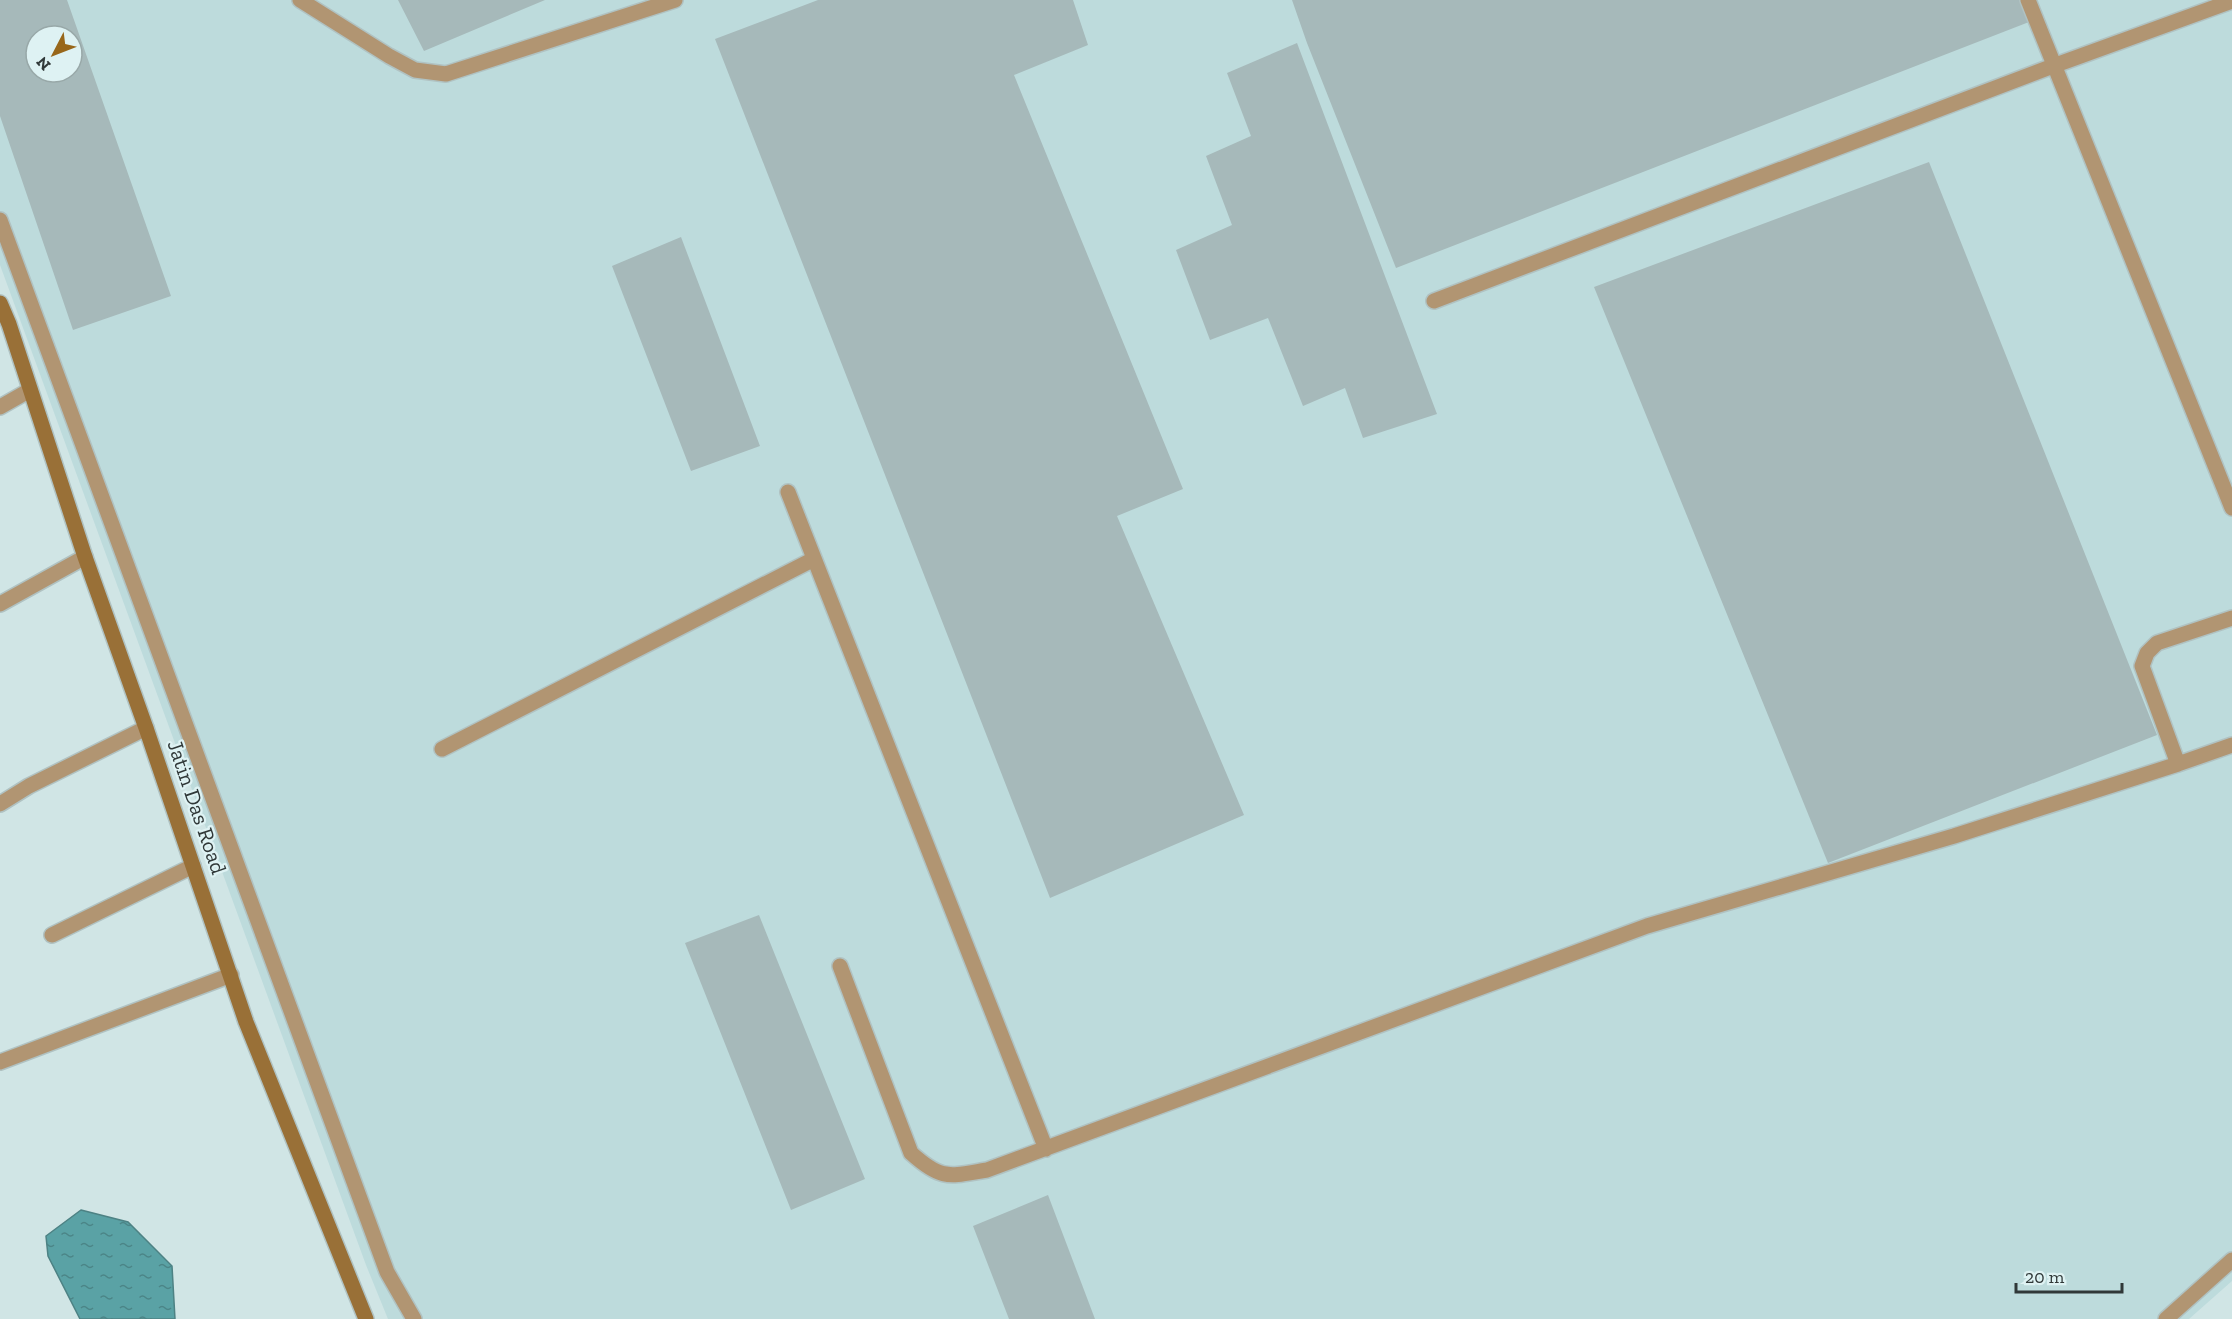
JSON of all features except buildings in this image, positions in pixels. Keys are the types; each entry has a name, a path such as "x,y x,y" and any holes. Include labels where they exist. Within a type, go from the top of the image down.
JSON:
{"street":[{"path":"300,0 415,70 446,74 675,0"},
{"path":"2028,0 2232,508"},
{"path":"1434,301 2053,66 2232,1"},
{"path":"0,220 387,1272 414,1319"},
{"name":"Jatin Das Road","path":"0,303 84,557 146,728 246,1022 366,1319"},
{"path":"0,407 30,390"},
{"path":"788,492 1046,1149"},
{"path":"0,604 84,557"},
{"path":"442,748 814,560"},
{"path":"2178,764 2142,666 2147,653 2157,643 2232,618"},
{"path":"0,804 29,786 146,728"},
{"path":"840,966 911,1153 929,1169 950,1176 987,1170 1046,1149 1647,926 1954,836 2232,745"},
{"path":"52,935 193,866"},
{"path":"0,1062 231,975"},
{"path":"2166,1319 2232,1260"}],"shaded area":[{"path":"0,0 2232,0 2232,1281 2189,1319 388,1319 366,1265 0,265"}],"water":[{"path":"81,1210 128,1222 172,1266 175,1319 80,1319 48,1256 46,1236"}]}
